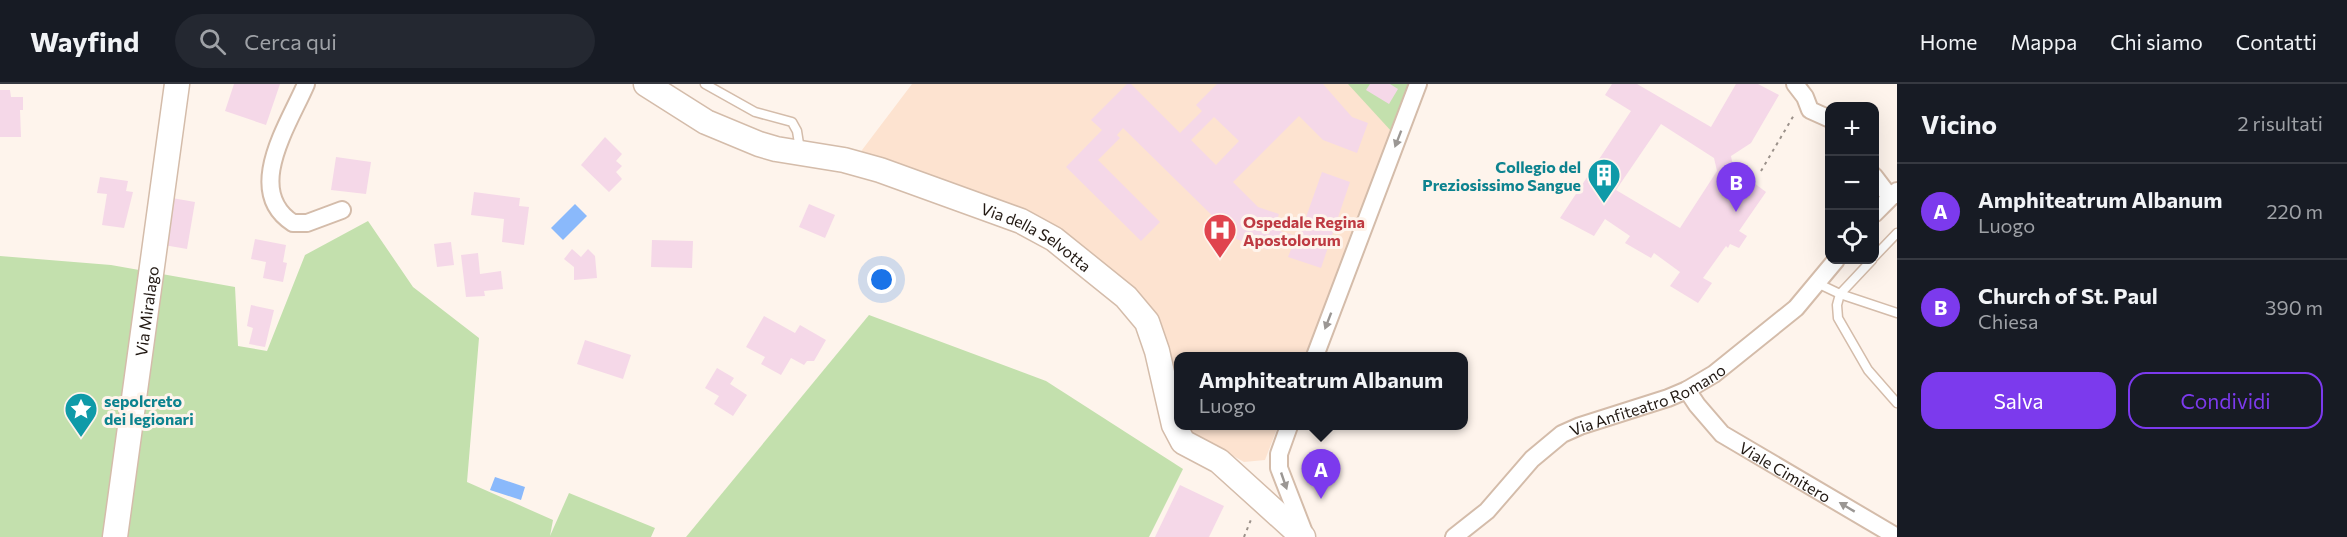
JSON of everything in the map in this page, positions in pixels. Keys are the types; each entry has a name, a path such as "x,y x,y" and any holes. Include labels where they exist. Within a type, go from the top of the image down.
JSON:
{"street":[{"name":"Via Miralago","path":"115,537 177,84"},
{"path":"306,84 273,162 269,180 270,192 275,206 292,223 307,223 342,210"},
{"name":"Via della Selvotta","path":"646,84 717,128 759,144 801,154 844,160 880,170 1021,221 1045,233 1070,250 1126,297 1147,322 1157,351 1174,424"},
{"path":"1317,352 1418,84"},
{"path":"1803,88 1810,110 1825,117"},
{"path":"1879,180 1894,194 1879,210"},
{"name":"Via Anfiteatro Romano","path":"1454,537 1493,506 1532,459 1562,434 1687,390 1714,374 1796,308 1833,264"},
{"name":"Viale Cimitero","path":"1687,390 1722,434 1897,537"},
{"name":"Via della Selvotta","path":"1177,430 1183,442 1222,463 1305,537"},
{"path":"1288,430 1279,454 1279,468 1305,537"}],"lane":[{"path":"705,84 755,112 792,122 797,131 801,154"},
{"path":"1879,252 1897,233"},
{"path":"1868,264 1840,294 1837,305 1838,318 1868,369 1897,403"},
{"path":"1817,283 1840,294 1897,313"}],"path":[{"path":"1761,171 1803,88"}],"shaded area":[{"name":"Ospedale Regina Apostolorum","path":"912,84 1413,84 1308,352 1174,352 1174,376 1165,338 1153,309 1135,290 859,154"},
{"path":"1190,430 1276,430 1265,460 1244,462"}],"green space":[{"path":"1348,84 1411,84 1392,132"},
{"path":"368,221 413,287 479,338 467,482 553,520 550,536 569,493 655,528 651,537 0,537 0,256 111,265 235,287 238,346 267,351 305,255"},
{"path":"869,315 1046,381 1183,469 1149,537 686,537"}],"water":[{"path":"575,204 587,216 563,240 551,228"},
{"path":"495,477 525,487 521,500 490,490"}],"building":[{"path":"234,84 280,84 266,125 225,111"},
{"path":"1127,84 1131,84 1180,133 1202,111 1196,105 1217,84 1323,84 1352,117 1368,123 1357,153 1323,140 1299,116 1233,182 1258,207 1279,214 1274,229 1299,237 1322,172 1350,182 1321,268 1288,257 1292,247 1271,240 1268,250 1236,239 1123,128 1117,135 1120,138 1098,160 1160,222 1141,241 1066,167 1102,130 1091,120","holes":["1214,117 1239,141 1216,165 1191,140"]},
{"path":"1370,84 1390,84 1398,89 1389,104 1366,90"},
{"name":"Collegio del Preziosissimo Sangue","path":"1612,84 1637,84 1711,127 1736,84 1758,84 1779,95 1751,143 1731,156 1735,176 1754,183 1766,192 1739,231 1747,236 1739,248 1730,244 1728,248 1726,246 1703,278 1712,283 1698,303 1670,286 1680,272 1654,253 1651,258 1625,243 1630,236 1605,219 1594,236 1560,218 1631,111 1605,95","holes":["1661,124 1714,158 1717,171 1680,228 1616,190"]},
{"path":"0,90 10,90 11,97 23,97 23,110 20,110 21,137 0,137"},
{"path":"605,137 622,154 616,161 622,166 616,172 622,179 609,192 581,165"},
{"path":"336,157 371,162 366,194 331,190"},
{"path":"100,177 128,181 126,191 133,192 124,228 102,225 107,194 97,193"},
{"path":"474,192 520,198 519,206 529,207 524,245 502,242 504,219 471,215"},
{"path":"172,198 195,202 187,249 164,245"},
{"path":"809,204 835,215 825,238 799,227"},
{"path":"255,239 286,245 283,262 287,263 283,282 263,278 266,262 251,259"},
{"path":"652,240 693,241 692,268 651,267"},
{"path":"451,242 454,265 437,267 434,244"},
{"path":"572,249 581,257 588,249 595,256 597,278 574,280 574,267 564,259"},
{"path":"478,253 480,274 501,271 503,289 484,291 485,296 466,297 461,255"},
{"path":"251,305 274,310 265,347 249,344 253,328 247,326"},
{"path":"764,316 795,333 800,325 826,340 814,361 807,361 804,365 791,358 781,375 761,364 765,357 746,347"},
{"path":"585,340 631,355 623,379 577,364"},
{"path":"717,368 734,378 730,384 747,395 733,416 714,404 719,396 705,388"},
{"path":"1180,485 1224,506 1209,537 1155,537"}],"place":[{"name":"Collegio del Preziosissimo Sangue","path":"1604,204"},
{"name":"Church of St. Paul","path":"1736,212"},
{"name":"Ospedale Regina Apostolorum","path":"1220,259"},
{"name":"sepolcreto dei legionari","path":"81,438"},
{"name":"Amphiteatrum Albanum","path":"1321,499"}]}
